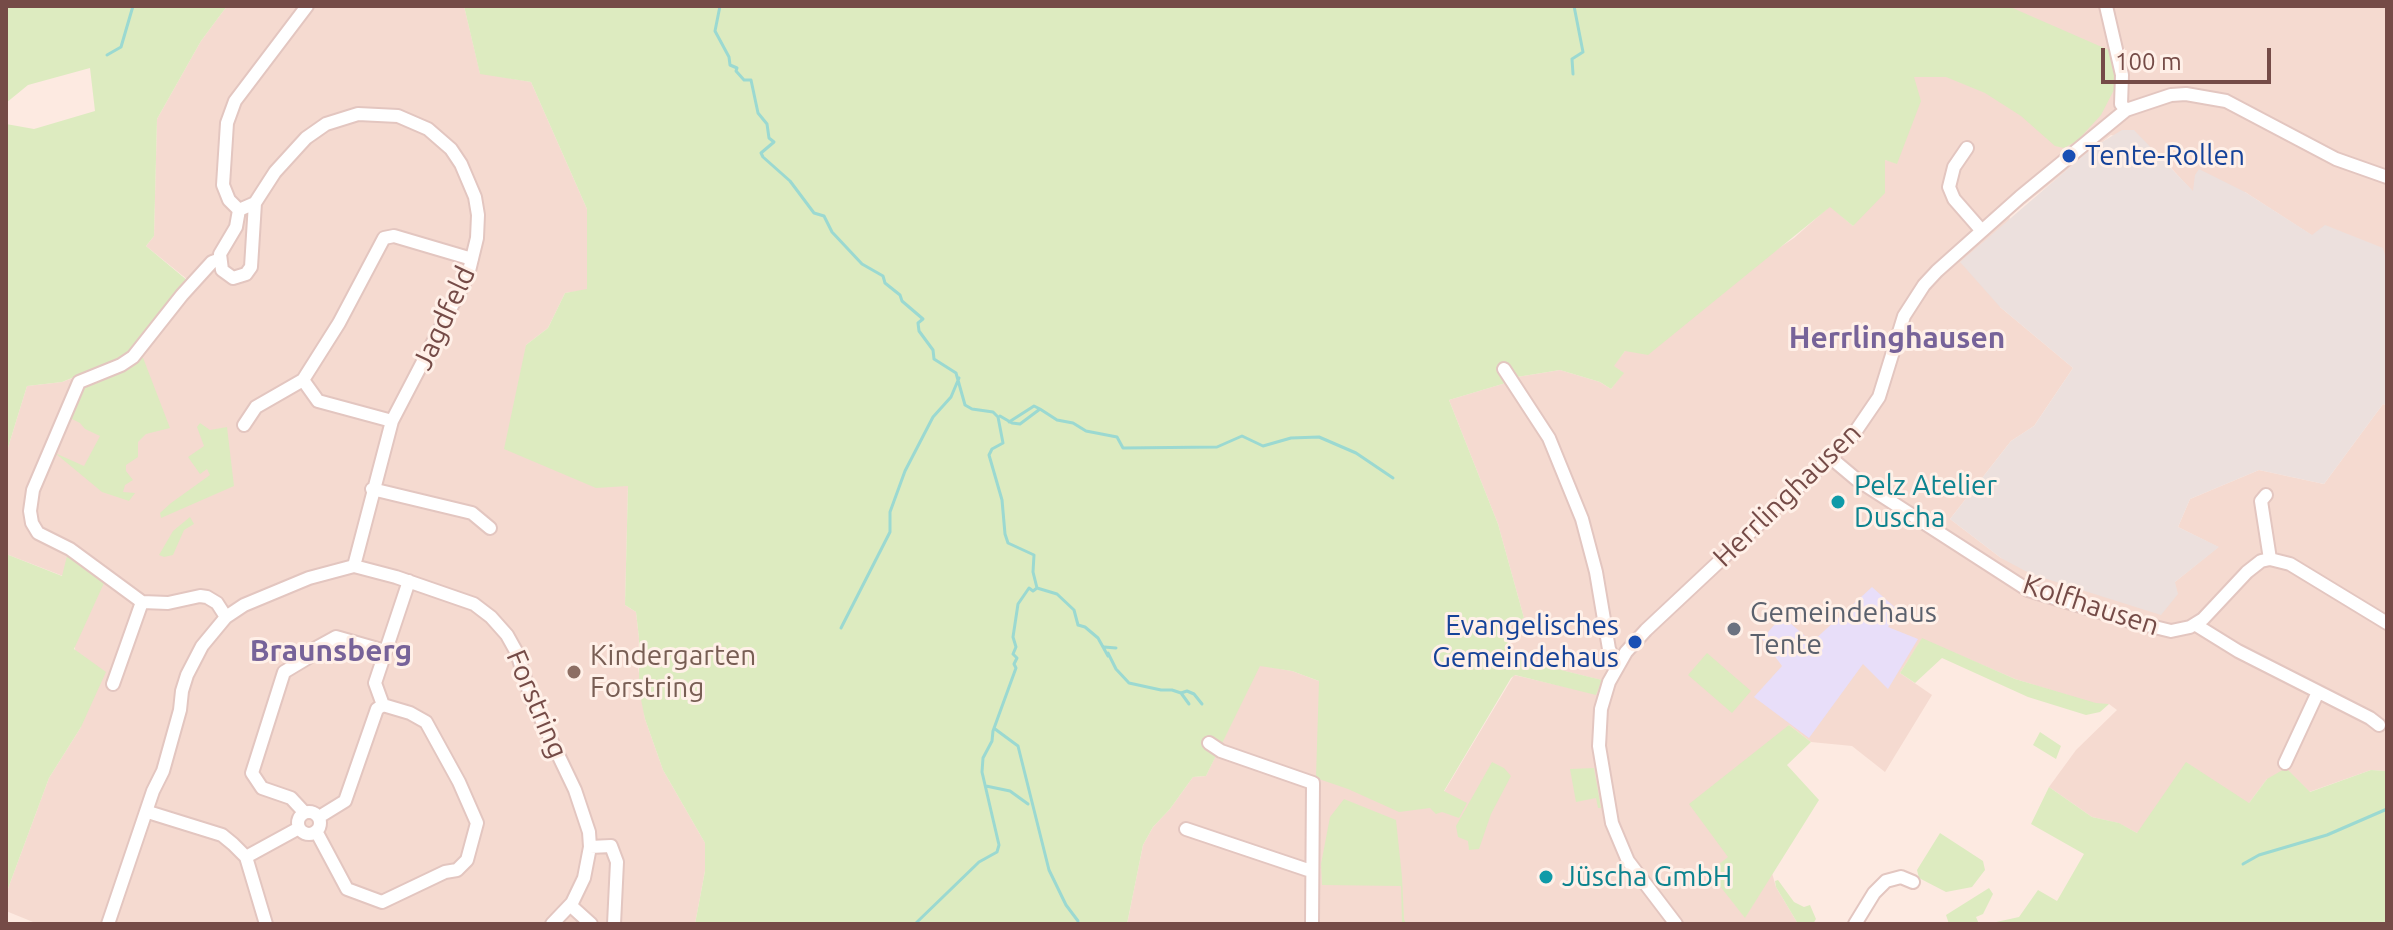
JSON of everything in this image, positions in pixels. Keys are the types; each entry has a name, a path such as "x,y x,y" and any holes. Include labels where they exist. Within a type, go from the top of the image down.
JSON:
{"street":[{"path":"239,210 229,200 223,185 227,123 235,101 307,6"},
{"path":"2106,6 2122,75 2121,104 2126,110"},
{"name":"Herrlinghausen","path":"1676,924 1628,861 1609,813 1599,746 1604,693 1617,665 1646,630 1851,438 1876,402 1904,316 1914,298 1937,271 2126,110 2171,95 2221,99 2336,159 2387,177"},
{"name":"Jagdfeld","path":"255,203 285,159 317,129 358,114 398,116 413,121 440,138 461,164 475,197 477,238 472,259 452,310 392,421 354,566"},
{"path":"1967,148 1954,167 1949,187 1954,199 1982,231"},
{"path":"255,203 249,271 238,278 229,277 222,270 220,259 222,248 236,227 239,210 255,203"},
{"path":"244,425 256,407 303,380 339,323 384,238 394,236 472,259"},
{"path":"108,924 153,791 163,771 187,675 202,646 226,617 221,607 207,597 168,603 142,602 70,549 38,533 32,523 31,498 79,382 133,357 182,295 212,262 220,259"},
{"path":"1504,369 1549,438 1582,519 1596,572 1609,649 1617,665"},
{"path":"303,380 318,401 392,421"},
{"name":"Kolfhausen","path":"1831,458 1856,479 2028,590 2163,630 2176,631 2196,625 2247,572 2261,561 2270,559"},
{"path":"372,489 472,513 490,528"},
{"path":"2266,495 2261,501 2270,559 2290,564 2387,623"},
{"name":"Forstring","path":"226,617 284,587 354,566 474,604 491,617 507,635 517,653 547,736 584,814 590,847 584,878 570,905 552,924"},
{"path":"383,705 375,683 409,581"},
{"path":"113,684 142,602"},
{"name":"Kolfhausen","path":"2196,625 2238,651 2379,725"},
{"path":"304,812 298,819 299,828 307,834 316,831 320,825 319,817 312,812 304,812 291,798 262,788 252,773 284,672 336,637 385,651"},
{"path":"2285,763 2318,692"},
{"path":"319,817 345,801 377,709 383,705"},
{"path":"316,831 347,889 382,902 445,872 457,870 467,860 477,823 459,782 426,722 410,713 383,705"},
{"path":"1209,743 1221,751 1313,783 1312,924"},
{"path":"148,812 222,835 246,857 266,924"},
{"path":"246,857 299,828"},
{"path":"1186,829 1311,871"},
{"path":"590,847 611,846 617,862 614,924"},
{"path":"1855,924 1874,893 1886,881 1901,877 1913,882"},
{"path":"570,905 591,924"}],"shaded area":[{"path":"227,6 464,6 480,73 531,82 587,209 587,290 565,293 548,328 526,345 628,486 625,605 636,612 638,666 645,719 663,770 705,843 705,871 695,924 38,924 6,911 6,894 49,778 81,727 68,556 63,576 6,554 6,454 27,386 62,382 78,376 188,280 146,246 154,236 157,119 201,41"},
{"path":"1921,6 2387,6 2387,262 2382,248 2313,236 2245,192 2193,192 2153,148 2111,135 2010,216 2000,307 2073,368 2034,426 2011,441 1950,519 2001,558 2175,582 2218,547 2178,527 2190,499 2259,470 2324,484 2383,404 2387,406 2387,771 2371,770 2309,792 2267,779 2249,803 2137,833 2118,823 2092,817 2049,787 2076,750 2117,710 2109,704 2096,704 2015,679 1922,639 1900,673 1932,695 1885,772 1852,746 1811,742 1789,725 1729,857 1710,871 1745,917 1772,873 1776,887 1798,924 1127,924 1143,845 1153,827 1193,777 1206,776 1259,665 1292,671 1319,681 1444,792 1514,675 1596,694 1601,680 1512,658 1504,626 1524,618 1498,524 1449,400 1517,377 1560,370 1600,382 1611,389 1623,373 1613,366 1625,351 1794,238 1830,206 1853,226 1885,160 1897,163 1913,77"},
{"path":"2122,130 2134,130 2193,191 2199,169 2245,192 2312,235 2325,225 2383,248 2387,262 2387,406 2383,404 2324,484 2259,470 2190,499 2178,527 2219,547 2175,582 2178,594 2161,615 2031,574 2001,558 1950,519 2011,441 2034,426 2073,368 2000,307 1960,262 2092,148"},
{"path":"1872,587 1899,611 1888,627 1918,639 1888,689 1863,664 1809,738 1754,697 1782,666 1762,639 1782,616 1812,642"}],"green space":[{"path":"6,6 227,6 201,41 157,119 154,236 146,246 188,281 124,357 62,382 27,386 6,454 6,124 34,129 95,111 90,68 28,85 6,103"},
{"path":"464,6 2008,6 2111,51 2116,86 2101,115 2077,141 2064,148 2055,146 2021,116 1985,93 1946,77 1914,77 1921,101 1897,164 1885,160 1885,193 1853,226 1830,207 1648,355 1625,351 1614,366 1624,373 1611,389 1600,382 1560,370 1517,377 1449,400 1498,524 1524,618 1504,626 1512,658 1602,680 1596,695 1515,675 1511,678 1444,791 1467,803 1459,818 1442,812 1436,814 1430,808 1399,812 1313,777 1316,776 1319,681 1292,671 1260,666 1206,776 1193,777 1153,827 1143,845 1127,924 695,924 705,871 705,843 663,770 645,719 639,690 636,612 625,605 628,486 596,488 504,449 526,345 548,328 565,293 587,289 587,209 531,82 480,74"},
{"path":"142,355 170,428 146,434 138,442 138,457 126,465 126,471 133,480 125,485 123,492 135,493 129,501 102,492 55,453 84,466 100,436 72,419 67,424 82,386"},
{"path":"200,423 210,430 227,427 234,486 161,518 160,513 171,503 210,475 207,469 200,474 188,457 204,446 197,427"},
{"path":"190,517 194,524 184,530 173,555 159,555 173,531"},
{"path":"6,554 62,576 67,556 104,583 74,649 106,672 81,727 49,778 6,894"},
{"path":"1922,638 2015,679 2109,704 2100,712 2086,715 2028,697 1942,658 1915,683 1900,673"},
{"path":"1707,653 1751,691 1732,713 1688,675"},
{"path":"1789,725 1811,742 1787,765 1819,800 1745,918 1709,872 1728,857 1689,804"},
{"path":"2040,732 2061,746 2056,759 2033,745"},
{"path":"1492,762 1511,776 1491,814 1479,849 1469,850 1468,841 1458,837 1456,826"},
{"path":"2186,762 2249,803 2267,779 2286,768 2310,792 2371,770 2387,771 2387,924 1987,924 2019,917 2038,890 2057,901 2084,854 2031,824 2049,787 2092,817 2119,823 2137,833"},
{"path":"1594,768 1601,808 1598,808 1596,798 1576,802 1570,769"},
{"path":"1344,799 1396,820 1406,924 1402,924 1401,886 1322,885 1321,864 1330,817"},
{"path":"1940,833 1983,861 1985,870 1972,887 1946,892 1919,878 1917,870"},
{"path":"1778,880 1794,902 1804,907 1810,905 1816,919 1813,924 1798,924 1776,887 1775,881"},
{"path":"1989,888 1993,894 1983,914 1976,917 1979,924 1949,924 1946,915"}],"waterway":[{"path":"107,55 121,47 133,6"},
{"path":"720,6 715,31 730,65 737,68 744,80 751,80 758,113 767,124 769,138 774,142 761,153 763,157 790,181 814,213 824,216 832,232 862,264 883,276 885,283 923,319 918,323 919,331 933,350 934,359 956,373 965,405 993,412 998,417 1003,443 992,449 989,455 1002,500 1008,543 1034,555 1033,572 1037,588 1057,594 1074,610 1078,625 1098,638 1108,656"},
{"path":"1573,74 1572,59 1583,52 1574,6"},
{"path":"841,628 890,532 890,512 905,471 933,417 951,397 959,378"},
{"path":"1009,422 1034,406 1040,409"},
{"path":"1000,416 1020,424 1040,409 1057,420 1073,423 1086,431 1117,437 1123,448 1217,447 1242,436 1263,446 1291,438 1319,437 1356,453 1393,478"},
{"path":"915,924 979,862 997,852 999,845 982,772 983,758 992,741 1016,668 1013,637 1018,604 1029,588 1033,591 1037,588"},
{"path":"1104,647 1116,648"},
{"path":"1108,653 1116,669 1129,683 1181,693 1189,704"},
{"path":"1181,693 1187,691 1194,694 1202,704"},
{"path":"995,729 1018,746 1049,870 1066,905 1078,921"},
{"path":"986,786 1010,791 1028,804"},
{"path":"2243,864 2259,855 2327,835 2387,809"}],"place":[{"name":"Tente-Rollen","path":"2069,156"},
{"name":"Pelz Atelier Duscha","path":"1838,502"},
{"name":"Gemeindehaus Tente","path":"1734,629"},
{"name":"Evangelisches Gemeindehaus","path":"1635,642"},
{"name":"Kindergarten Forstring","path":"574,672"},
{"name":"Jüscha GmbH","path":"1546,877"}],"district":[{"name":"Herrlinghausen","path":"1897,338"},
{"name":"Braunsberg","path":"331,651"}]}
